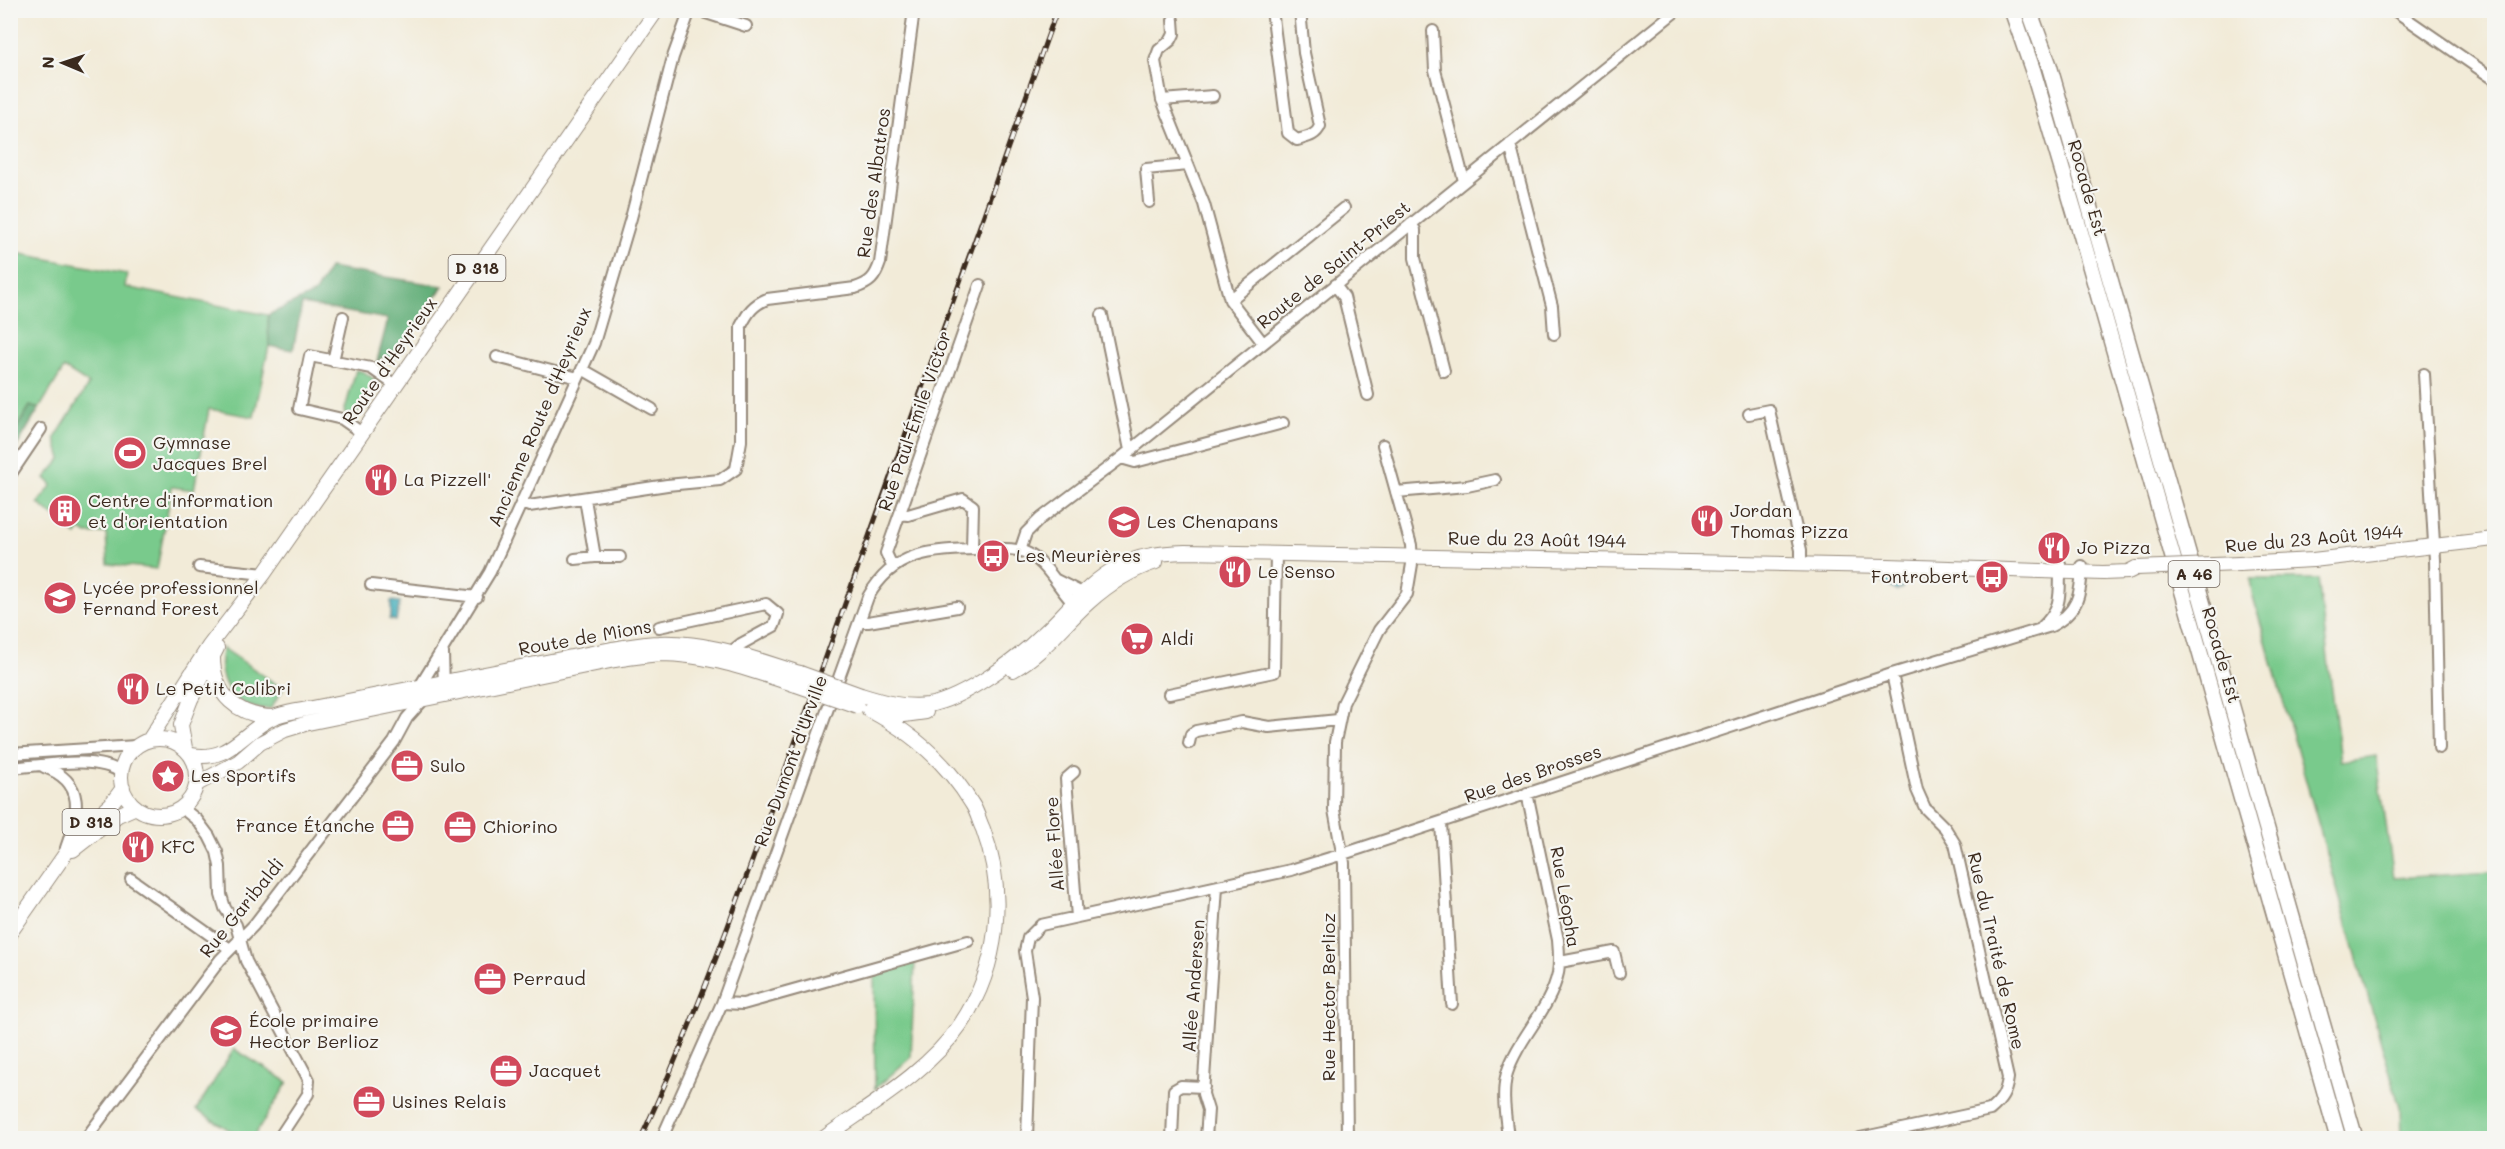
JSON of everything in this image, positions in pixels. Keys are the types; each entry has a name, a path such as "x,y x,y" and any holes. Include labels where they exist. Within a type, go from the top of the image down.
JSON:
{"highway":[{"name":"Rocade Est","path":"2012,10 2033,70 2062,168 2338,1138"},
{"name":"Rocade Est","path":"2029,10 2049,65 2355,1138"}],"main road":[{"name":"Route d'Heyrieux","path":"142,743 209,646 264,574 657,10"},
{"name":"Rue du 23 Août 1944","path":"862,704 887,703 911,706 930,704 972,687 1012,662 1081,601 1093,582 1134,559 1157,554 1185,552 2060,568 2128,572 2136,568 2313,560 2494,539"},
{"name":"Route d'Heyrieux","path":"188,752 181,725 191,699 235,614"},
{"name":"Route de Mions","path":"444,688 612,649 658,643 692,644 731,651 798,679"},
{"name":"Route de Mions","path":"213,657 215,679 223,695 238,709 260,717 275,717 660,654 691,656 798,679"},
{"path":"798,679 862,704 913,735 948,771 973,805 988,844 997,883 996,929 988,968 960,1026 928,1061 824,1138"},
{"name":"Route de Mions","path":"197,784 238,762 260,743 285,730 422,692"},
{"name":"Route de Mions","path":"188,752 214,756 225,753 248,733 275,717"},
{"path":"168,740 188,752 196,764 197,784 189,801 182,808 159,815 147,813 136,807 123,788 122,773 129,754 142,743 168,740"},
{"name":"D 318","path":"10,933 82,830 111,804 123,788"},
{"name":"D 318","path":"62,859 118,815 136,807"}],"street":[{"name":"Ancienne Route d'Heyrieux","path":"422,692 477,597 522,503 602,321 673,57 690,10"},
{"path":"697,10 746,26"},
{"name":"Rue des Albatros","path":"522,503 529,506 667,485 720,480 736,469 741,441 741,326 754,304 767,299 855,288 867,284 876,276 880,263 914,10"},
{"path":"1272,10 1288,133 1297,140 1309,137 1318,131 1320,126 1304,53 1300,10"},
{"name":"Route de Saint-Priest","path":"1020,551 1026,533 1040,519 1121,458 1677,10"},
{"path":"2394,10 2494,79"},
{"path":"1173,20 1174,34 1171,40 1159,50 1155,61 1162,100 1204,204 1230,300 1263,343"},
{"path":"1433,31 1435,70 1464,181"},
{"path":"1162,100 1213,96"},
{"path":"1510,144 1552,306 1554,334"},
{"path":"1149,202 1146,169 1188,165"},
{"path":"1230,300 1344,208"},
{"path":"1411,224 1415,230 1415,258 1444,371"},
{"name":"Rue Paul-Émile Victor","path":"892,566 886,553 980,285"},
{"path":"1335,285 1344,297 1368,394"},
{"path":"1102,315 1130,450"},
{"path":"333,361 343,317"},
{"path":"362,433 342,419 298,410 310,357 371,368 395,385"},
{"path":"497,357 580,374 652,409"},
{"path":"2424,374 2434,547 2439,748"},
{"path":"1749,414 1769,410 1801,550 1801,564"},
{"path":"1121,458 1135,462 1283,423"},
{"path":"10,475 40,429"},
{"path":"1383,445 1412,556"},
{"path":"1396,492 1467,486 1495,480"},
{"path":"585,499 595,557"},
{"path":"900,514 909,515 963,499 973,506 972,549"},
{"name":"Rue Dumont d'Urville","path":"663,1138 722,1003 868,597 877,580 892,566 918,554 972,549 1020,551"},
{"path":"1020,551 1034,558 1081,601"},
{"path":"1169,694 1274,672 1276,554"},
{"name":"Rue Hector Berlioz","path":"1347,1138 1343,854 1334,810 1338,720 1343,703 1380,630 1407,594 1412,556"},
{"path":"575,559 620,557"},
{"path":"199,567 264,574"},
{"path":"2040,628 2053,616 2058,607 2060,568"},
{"name":"Rue des Brosses","path":"1027,1138 1032,997 1025,951 1028,938 1041,925 1291,870 1441,823 1892,674 2051,626 2071,614 2078,598 2082,569"},
{"path":"371,585 477,597"},
{"path":"659,627 766,604 778,614 774,626 731,651 720,662"},
{"path":"859,622 957,607"},
{"path":"443,653 444,688"},
{"name":"Rue du Traité de Rome","path":"1860,1138 1990,1110 2000,1102 2007,1091 2008,1078 1955,844 1945,828 1925,808 1917,789 1892,674"},
{"name":"Rue Garibaldi","path":"86,1138 230,949 254,925 394,742 422,692"},
{"path":"1189,743 1191,734 1196,730 1242,722 1269,727 1338,720"},
{"path":"10,754 142,743"},
{"path":"10,768 94,762 113,767 122,773"},
{"path":"41,766 55,771 69,783 77,804 76,816 62,859"},
{"name":"Allée Flore","path":"1074,772 1066,779 1077,917"},
{"name":"Rue Léopha","path":"1508,1138 1504,1092 1506,1076 1511,1061 1553,987 1560,962 1558,940 1527,793"},
{"path":"182,808 209,836 217,852 221,895 225,908 236,926 246,961 309,1080 308,1094 279,1138"},
{"path":"1441,823 1452,1004"},
{"path":"131,879 230,949"},
{"name":"Allée Andersen","path":"1206,1138 1208,1110 1203,1094 1217,886"},
{"path":"722,1003 743,1004 968,941"},
{"path":"1560,962 1614,952 1619,973"},
{"path":"1172,1138 1174,1090 1181,1086 1204,1087"}],"green space":[{"path":"11,252 127,274 125,287 268,315 269,346 254,417 209,409 194,490 172,487 157,569 108,564 106,533 87,534 81,530 76,535 38,503 52,485 45,478 61,459 55,438 89,384 64,368 39,409 30,407 11,437"},
{"path":"329,268 443,286 391,363 382,357 376,365 388,319 302,304 293,350 269,346 268,315 315,293"},
{"path":"356,370 364,372 379,383 353,419 344,413"},
{"path":"30,406 39,409 11,456 11,437"},
{"path":"2250,579 2318,579 2341,761 2376,756 2394,878 2494,872 2494,1138 2401,1138 2400,1108 2252,593"},
{"path":"223,648 283,689 271,708 247,705 230,692 221,672"},
{"path":"915,961 911,1057 875,1089 874,972"},
{"path":"234,1049 288,1082 253,1138 243,1138 196,1110"}],"water":[{"path":"1884,579 1902,579 1903,588 1896,591 1883,583"},
{"path":"391,601 400,602 396,621 389,619"}],"railway":[{"path":"641,1138 708,979 748,872 902,448 1057,10"}],"place":[{"name":"Gymnase Jacques Brel","path":"130,453"},
{"name":"La Pizzell'","path":"381,480"},
{"name":"Centre d'information et d'orientation","path":"65,511"},
{"name":"Jordan Thomas Pizza","path":"1707,521"},
{"name":"Les Chenapans","path":"1124,522"},
{"name":"Jo Pizza","path":"2054,548"},
{"name":"Les Meurières","path":"993,556"},
{"name":"Le Senso","path":"1235,572"},
{"name":"Fontrobert","path":"1992,577"},
{"name":"Lycée professionnel Fernand Forest","path":"60,598"},
{"name":"Aldi","path":"1137,639"},
{"name":"Le Petit Colibri","path":"133,689"},
{"name":"Sulo","path":"407,766"},
{"name":"Les Sportifs","path":"168,776"},
{"name":"France Étanche","path":"398,826"},
{"name":"Chiorino","path":"460,827"},
{"name":"KFC","path":"138,847"},
{"name":"Perraud","path":"490,979"},
{"name":"École primaire Hector Berlioz","path":"226,1031"},
{"name":"Jacquet","path":"506,1071"},
{"name":"Usines Relais","path":"369,1102"}]}
